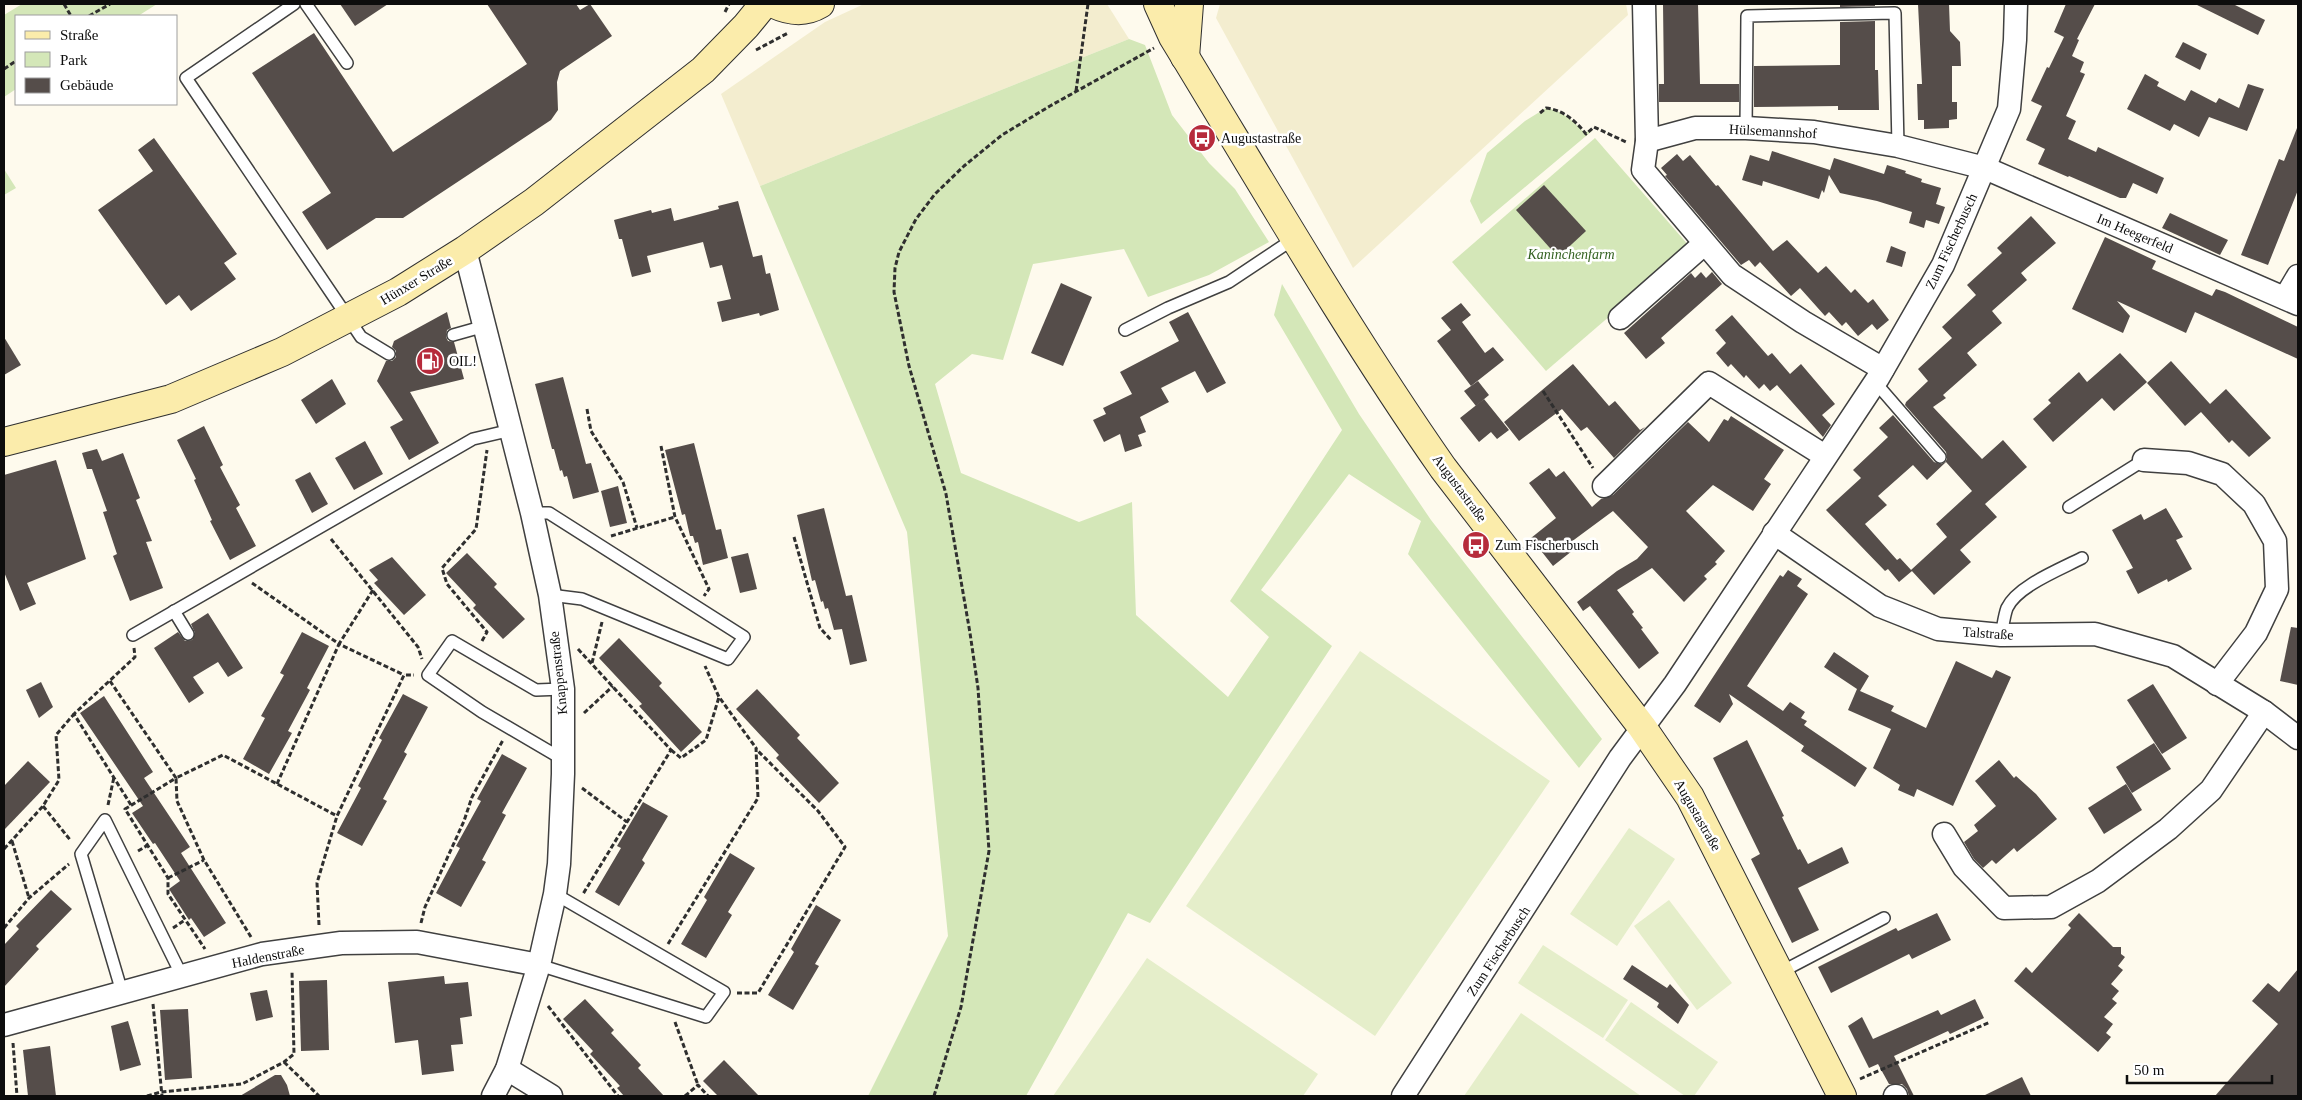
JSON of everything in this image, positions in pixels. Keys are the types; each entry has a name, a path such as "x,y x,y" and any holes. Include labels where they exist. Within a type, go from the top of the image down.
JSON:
{"main road":[{"name":"Hünxer Straße","path":"4,442 172,399 282,352 398,292 466,250 534,202 703,70 746,26 764,4"},
{"path":"774,4 783,9 799,10 820,4"},
{"name":"Augustastraße","path":"1158,4 1179,47 1295,238 1434,454 1642,727 1690,797 1781,972 1840,1092"},
{"path":"1179,47 1189,4"}],"street":[{"path":"1644,4 1647,146 1642,170 1732,275 1879,376"},
{"name":"Zum Fischerbusch","path":"1403,1096 1642,727 1675,684 1879,376 1943,264 2009,110 2016,4"},
{"name":"Hülsemannshof","path":"1647,146 1695,128 1746,128 1814,132 1898,146 1985,168"},
{"name":"Im Heegerfeld","path":"1985,168 2292,301 2298,276"},
{"path":"1620,318 1704,244"},
{"name":"Knappenstraße","path":"466,250 532,513 550,595 563,690 564,767 560,864 556,894 536,975 507,1069 493,1096"},
{"path":"1604,486 1710,383 1825,456"},
{"path":"2144,460 2188,463 2222,474 2254,504 2275,541 2277,589 2256,633 2217,684"},
{"name":"Talstraße","path":"1774,533 1880,606 1938,629 2001,635 2095,634 2173,656 2264,712 2298,738"},
{"path":"1944,834 1964,867 2004,908 2051,907 2098,881 2176,822 2211,790 2264,712"},
{"name":"Haldenstraße","path":"7,1024 262,954 341,943 417,942 536,975"},
{"path":"507,1069 550,1096"}],"lane":[{"path":"294,4 186,78 361,337 389,354"},
{"path":"306,4 347,63"},
{"path":"1746,128 1747,16 1896,14 1898,146"},
{"path":"1125,330 1168,308 1229,282 1295,238"},
{"path":"453,335 485,326"},
{"path":"1879,376 1940,457"},
{"path":"133,635 473,439 511,430"},
{"path":"2069,508 2144,460"},
{"path":"532,513 549,513 744,637 728,658 582,599 550,595"},
{"path":"2001,635 2008,608 2021,593 2046,576 2082,558"},
{"path":"174,611 188,634"},
{"path":"563,690 536,690 452,641 428,675 564,767"},
{"path":"122,992 81,854 105,820 182,976"},
{"path":"536,975 669,1005 706,1017 724,992 556,894"},
{"path":"1781,972 1884,918"}],"path":[{"path":"64,4 70,15"},
{"path":"92,15 110,4"},
{"path":"722,17 728,4"},
{"path":"1076,91 1088,4"},
{"path":"934,1096 961,1007 989,851 978,688 971,642 946,494 908,366 894,292 895,268 899,252 910,228 923,208 947,182 1002,135 1076,91 1179,47"},
{"path":"4,68 15,62"},
{"path":"1540,113 1546,108 1553,109 1573,120 1586,134 1594,127 1647,146"},
{"path":"1543,391 1604,486"},
{"path":"587,409 591,431 623,482 637,528"},
{"path":"475,655 487,632 446,584 442,568 476,530 489,435"},
{"path":"661,446 675,517 709,589 697,607"},
{"path":"595,541 675,517"},
{"path":"239,574 339,644 404,675 428,675 418,648 321,527"},
{"path":"794,537 820,628 831,640"},
{"path":"277,784 339,644 373,590"},
{"path":"592,663 605,608"},
{"path":"4,849 43,806 59,780 56,735 74,714 135,657 133,635"},
{"path":"696,645 719,696 756,748 818,811 845,847 758,993 724,992"},
{"path":"556,647 576,646 671,750 681,758 706,740 719,696"},
{"path":"320,946 317,883 337,816 404,675"},
{"path":"110,681 176,778 177,801 204,860 262,954"},
{"path":"563,732 613,686"},
{"path":"74,714 131,805"},
{"path":"417,942 425,907 464,821 472,796 509,729"},
{"path":"661,955 758,798 756,748"},
{"path":"576,905 671,750"},
{"path":"105,820 176,778 224,755 337,816"},
{"path":"564,767 628,822"},
{"path":"105,820 114,777"},
{"path":"4,928 29,898 81,854 43,806"},
{"path":"125,809 168,878 168,894 216,966"},
{"path":"12,840 29,898"},
{"path":"168,878 204,860"},
{"path":"147,1096 242,1084 284,1062 294,1054 292,950"},
{"path":"536,975 618,1096"},
{"path":"151,984 162,1094"},
{"path":"669,1005 698,1085 708,1096"},
{"path":"1840,1092 1944,1040 1950,1040 1990,1022"},
{"path":"7,1024 17,1096"},
{"path":"284,1062 319,1096"},
{"path":"685,1096 698,1085"}],"shaded area":[{"path":"864,4 1107,4 1129,39 760,186 721,94 825,22"},
{"path":"1220,4 1626,4 1628,15 1353,268 1216,18"}],"green space":[{"path":"22,4 157,4 140,15 15,15 15,90 4,97 4,15"},
{"path":"1129,39 1145,45 1172,115 1209,163 1235,189 1269,242 1209,275 1148,297 1124,249 1033,264 1003,360 972,354 935,384 961,473 1079,522 1132,502 1136,615 1228,697 1269,637 1230,601 1342,430 1274,315 1282,284 1359,414 1431,520 1602,739 1579,768 1408,554 1421,521 1349,474 1261,590 1332,646 1150,923 1128,913 1026,1096 868,1096 948,936 907,532 760,186"},
{"path":"1546,108 1562,114 1584,132 1592,131 1481,224 1470,201 1487,153 1525,121"},
{"name":"Kaninchenfarm","path":"1595,138 1690,247 1546,371 1452,262"},
{"path":"4,169 16,188 4,195"},
{"path":"1360,651 1550,781 1375,1036 1186,906"},
{"path":"1629,828 1675,859 1617,946 1570,914"},
{"path":"1669,900 1732,983 1697,1010 1634,926"},
{"path":"1543,945 1628,1000 1603,1038 1518,983"},
{"path":"1147,958 1318,1074 1303,1096 1053,1096"},
{"path":"1631,1002 1718,1062 1694,1096 1685,1096 1605,1040"},
{"path":"1521,1013 1641,1096 1464,1096"}],"building":[{"path":"340,4 388,4 355,26"},
{"path":"487,4 576,4 580,10 590,4 612,36 560,71 557,82 558,110 551,120 403,218 376,218 327,250 302,212 331,193 252,73 314,33 393,152 527,64"},
{"path":"1663,4 1698,4 1700,84 1739,84 1739,102 1659,102 1659,84 1664,84"},
{"path":"1840,4 1875,4 1875,6 1840,7"},
{"path":"1918,4 1949,4 1950,31 1960,42 1961,66 1952,66 1952,102 1957,102 1957,119 1949,120 1949,128 1924,129 1924,120 1918,120 1917,84 1922,84"},
{"path":"2066,4 2095,4 2077,39 2079,40 2072,56 2084,62 2080,72 2085,74 2066,116 2076,121 2068,139 2096,152 2098,147 2164,178 2157,194 2133,183 2126,198 2120,198 2068,177 2038,164 2045,149 2026,140 2042,106 2031,101 2064,37 2054,32"},
{"path":"2195,4 2233,4 2265,20 2258,35"},
{"path":"1875,21 1875,70 1878,70 1879,110 1838,110 1838,106 1754,107 1754,66 1840,65 1840,22"},
{"path":"2183,42 2207,54 2200,70 2175,57"},
{"path":"2145,74 2159,82 2157,86 2185,101 2191,90 2216,103 2219,98 2239,108 2248,84 2264,89 2247,131 2209,117 2199,137 2174,124 2170,131 2127,109"},
{"path":"2297,128 2298,190 2268,265 2241,255 2279,159 2284,161"},
{"path":"154,138 237,254 224,263 236,279 191,311 179,295 166,305 98,210 153,171 138,150"},
{"path":"1772,151 1830,170 1834,158 1884,174 1887,165 1906,171 1905,173 1922,179 1921,182 1941,188 1936,204 1945,207 1939,224 1926,220 1924,228 1909,223 1912,212 1877,201 1840,193 1829,175 1824,193 1822,190 1819,199 1763,181 1762,186 1742,180 1750,155 1769,161"},
{"path":"1677,154 1683,161 1690,155 1716,186 1718,185 1773,251 1787,240 1818,273 1826,266 1851,293 1855,289 1868,303 1873,299 1889,320 1877,330 1872,324 1858,336 1846,322 1842,326 1829,312 1825,316 1800,288 1791,296 1760,262 1755,267 1749,260 1741,265 1665,176 1667,175 1661,168"},
{"path":"1544,185 1586,231 1558,257 1516,210"},
{"path":"738,201 753,257 762,255 766,274 770,273 779,310 760,316 759,313 722,322 717,302 731,299 722,265 710,268 703,242 647,256 651,272 632,277 622,239 619,239 614,220 651,210 652,213 671,208 674,221 719,209 718,206"},
{"path":"2170,213 2228,240 2220,255 2162,228"},
{"path":"2031,216 2056,243 2021,273 2027,280 1992,311 2002,323 1967,353 1977,365 1943,395 1946,398 1933,407 1982,459 2003,440 2027,467 1985,504 1997,517 1960,550 1971,562 1934,595 1912,571 1899,582 1888,569 1885,571 1826,510 1861,478 1853,470 1888,437 1879,428 1893,415 1934,462 1941,464 1945,462 1947,459 1946,452 1905,405 1906,402 1928,381 1918,369 1952,338 1942,327 1976,295 1967,285 2002,253 1997,248","holes":["1946,462 1972,491 1936,524 1947,537 1911,570 1900,558 1897,560 1865,524 1887,505 1878,496 1913,465 1927,480"]},
{"path":"2105,237 2156,261 2152,269 2212,296 2216,289 2225,292 2298,327 2298,359 2195,312 2186,333 2117,301 2130,316 2123,333 2072,309"},
{"path":"1891,246 1906,252 1902,267 1886,262"},
{"path":"1701,272 1706,278 1712,272 1722,284 1661,338 1665,343 1646,359 1624,333 1691,273 1695,278"},
{"path":"1061,283 1092,297 1063,366 1031,353"},
{"path":"1461,303 1471,315 1462,322 1485,353 1493,347 1504,360 1471,386 1437,341 1451,330 1441,318"},
{"path":"447,312 451,328 447,330 446,337 448,341 454,342 464,379 410,392 439,443 409,460 390,427 403,420 377,381 386,361 392,361 396,357 396,351 392,347 394,341"},
{"path":"1188,312 1226,383 1207,393 1195,371 1161,388 1169,402 1140,417 1146,432 1138,435 1142,446 1125,452 1120,434 1104,442 1093,420 1106,414 1103,408 1132,394 1120,372 1179,341 1169,322"},
{"path":"1732,315 1768,356 1772,353 1790,374 1801,364 1835,404 1822,415 1831,425 1823,437 1777,385 1770,391 1764,384 1759,389 1746,375 1744,378 1731,364 1728,367 1716,353 1726,343 1715,330"},
{"path":"4,337 21,365 4,375"},
{"path":"2120,353 2147,382 2114,411 2102,398 2053,442 2033,419 2051,403 2048,400 2079,372 2087,382"},
{"path":"2171,361 2210,404 2226,389 2271,438 2249,457 2232,440 2229,443 2201,412 2185,426 2147,383"},
{"path":"1573,364 1609,406 1615,401 1640,430 1645,427 1614,458 1587,427 1581,431 1562,409 1519,441 1504,422"},
{"path":"563,377 586,464 591,463 599,492 573,499 567,476 564,477 562,470 560,471 554,449 552,449 535,384"},
{"path":"332,379 346,404 316,424 301,400"},
{"path":"1478,381 1489,395 1476,406 1464,391"},
{"path":"1484,399 1509,430 1497,439 1491,432 1479,442 1460,418"},
{"path":"1731,416 1784,450 1764,479 1771,484 1753,511 1713,485 1686,511 1725,551 1715,562 1717,564 1704,576 1707,579 1684,602 1652,568 1617,590 1634,612 1632,614 1643,628 1641,629 1659,653 1639,669 1590,606 1583,611 1577,602 1617,571 1637,559 1648,547 1613,511 1567,545 1572,551 1553,566 1531,538 1556,518 1529,483 1549,468 1556,477 1564,471 1592,507 1601,499 1613,495 1688,422 1709,442 1724,419 1728,421"},
{"path":"204,426 223,465 220,467 240,505 236,508 256,546 230,560 210,521 212,520 194,480 196,479 177,440"},
{"path":"365,441 383,474 354,490 335,458"},
{"path":"694,443 716,530 721,529 728,558 703,565 698,542 695,543 693,536 690,536 685,514 682,515 665,450"},
{"path":"97,449 102,461 123,453 140,498 136,500 152,541 146,542 163,588 130,601 113,556 117,554 103,512 107,511 92,469 87,469 82,453"},
{"path":"56,460 86,559 27,583 36,604 20,611 4,572 4,475"},
{"path":"310,472 328,504 312,513 295,480"},
{"path":"618,486 627,523 610,527 601,491"},
{"path":"824,508 846,596 852,595 867,661 850,665 842,629 834,630 828,608 825,609 823,601 821,602 815,580 812,581 797,515"},
{"path":"2166,508 2183,537 2176,540 2192,569 2168,582 2167,579 2138,594 2126,571 2133,568 2112,530 2141,514 2144,520"},
{"path":"467,553 497,584 494,587 525,619 503,639 473,608 476,605 446,573"},
{"path":"748,553 757,589 740,593 731,557"},
{"path":"392,557 426,595 404,615 374,583 378,580 369,570"},
{"path":"1788,570 1802,579 1797,586 1808,594 1747,686 1783,711 1790,702 1805,712 1801,718 1807,721 1804,725 1867,768 1855,787 1801,751 1804,746 1729,694 1733,704 1720,723 1694,706 1780,575 1783,577"},
{"path":"208,613 243,668 228,677 218,662 193,677 204,693 189,703 154,648 178,632 185,641 192,640 195,633 191,624"},
{"path":"2291,627 2298,628 2298,685 2280,681"},
{"path":"302,632 329,646 307,688 310,690 288,731 292,733 269,774 243,759 265,718 261,716 284,675 280,673"},
{"path":"619,638 662,683 659,686 702,732 681,752 639,706 642,704 599,658"},
{"path":"1834,652 1869,676 1860,691 1894,706 1891,711 1926,728 1956,661 1992,678 1996,670 2011,677 1953,806 1917,789 1914,797 1898,790 1900,785 1873,768 1891,729 1848,710 1857,689 1824,667"},
{"path":"41,682 53,707 39,718 26,690"},
{"path":"2153,684 2187,738 2162,754 2127,700"},
{"path":"757,689 800,735 797,738 839,783 819,803 776,758 779,755 736,709"},
{"path":"403,694 428,707 404,752 407,754 383,799 387,801 362,846 337,833 361,788 358,786 382,740 379,738"},
{"path":"104,696 153,772 144,778 190,847 181,853 226,923 204,937 191,918 189,920 169,889 180,881 132,813 143,806 80,713"},
{"path":"1747,740 1784,816 1782,817 1798,850 1800,849 1808,864 1842,847 1849,863 1798,888 1819,930 1792,943 1751,859 1760,854 1713,758"},
{"path":"2154,743 2171,769 2132,793 2116,767"},
{"path":"502,754 527,768 502,813 506,815 482,860 486,862 461,907 436,893 460,848 456,846 481,801 477,799"},
{"path":"1999,760 2014,778 2016,776 2036,794 2057,819 2017,852 2014,848 1996,864 1992,860 1983,868 1974,859 1964,842 1978,831 1974,825 1996,806 1975,781"},
{"path":"28,761 50,782 4,830 4,786"},
{"path":"2126,784 2142,810 2104,834 2088,808"},
{"path":"643,802 668,816 642,860 645,863 619,906 595,892 621,848 617,846"},
{"path":"730,853 755,868 728,912 732,915 706,958 681,944 707,900 704,897"},
{"path":"51,890 72,909 36,946 39,949 4,987 4,945 19,929 16,926"},
{"path":"816,905 841,920 815,964 819,966 793,1010 768,995 794,952 791,949"},
{"path":"1937,913 1951,940 1912,959 1909,954 1831,993 1818,967 1896,928 1898,931"},
{"path":"2079,913 2113,947 2121,947 2121,954 2125,957 2118,966 2123,970 2111,984 2119,991 2112,999 2117,1003 2104,1017 2113,1024 2106,1033 2111,1037 2098,1052 2014,981 2026,967 2032,973 2071,928 2068,925"},
{"path":"1632,965 1667,988 1670,984 1689,1005 1678,1024 1657,1007 1659,1003 1623,979"},
{"path":"2298,969 2298,1096 2215,1096 2278,1024 2252,1001 2268,983 2279,992"},
{"path":"444,976 445,984 468,982 472,1016 460,1018 463,1044 451,1045 454,1071 422,1075 418,1040 395,1043 388,982"},
{"path":"327,980 329,1050 301,1051 299,981"},
{"path":"267,990 273,1017 256,1021 250,993"},
{"path":"585,999 614,1030 611,1033 641,1065 638,1068 664,1096 624,1096 617,1088 620,1086 590,1054 593,1051 563,1019"},
{"path":"1975,999 1984,1018 1950,1034 1948,1031 1894,1056 1914,1096 1909,1096 1907,1089 1902,1084 1889,1084 1878,1064 1869,1068 1848,1026 1862,1017 1873,1039 1938,1010 1941,1015"},
{"path":"188,1009 192,1078 165,1080 160,1010"},
{"path":"128,1021 141,1065 120,1071 111,1026"},
{"path":"50,1046 56,1096 28,1096 23,1050"},
{"path":"724,1060 759,1096 718,1096 703,1081"},
{"path":"275,1075 281,1075 287,1085 290,1096 240,1096"},
{"path":"2022,1077 2031,1096 1983,1096"}],"place":[{"name":"Augustastraße","path":"1202,138"},
{"name":"OIL!","path":"430,361"},
{"name":"Zum Fischerbusch","path":"1476,545"}]}
